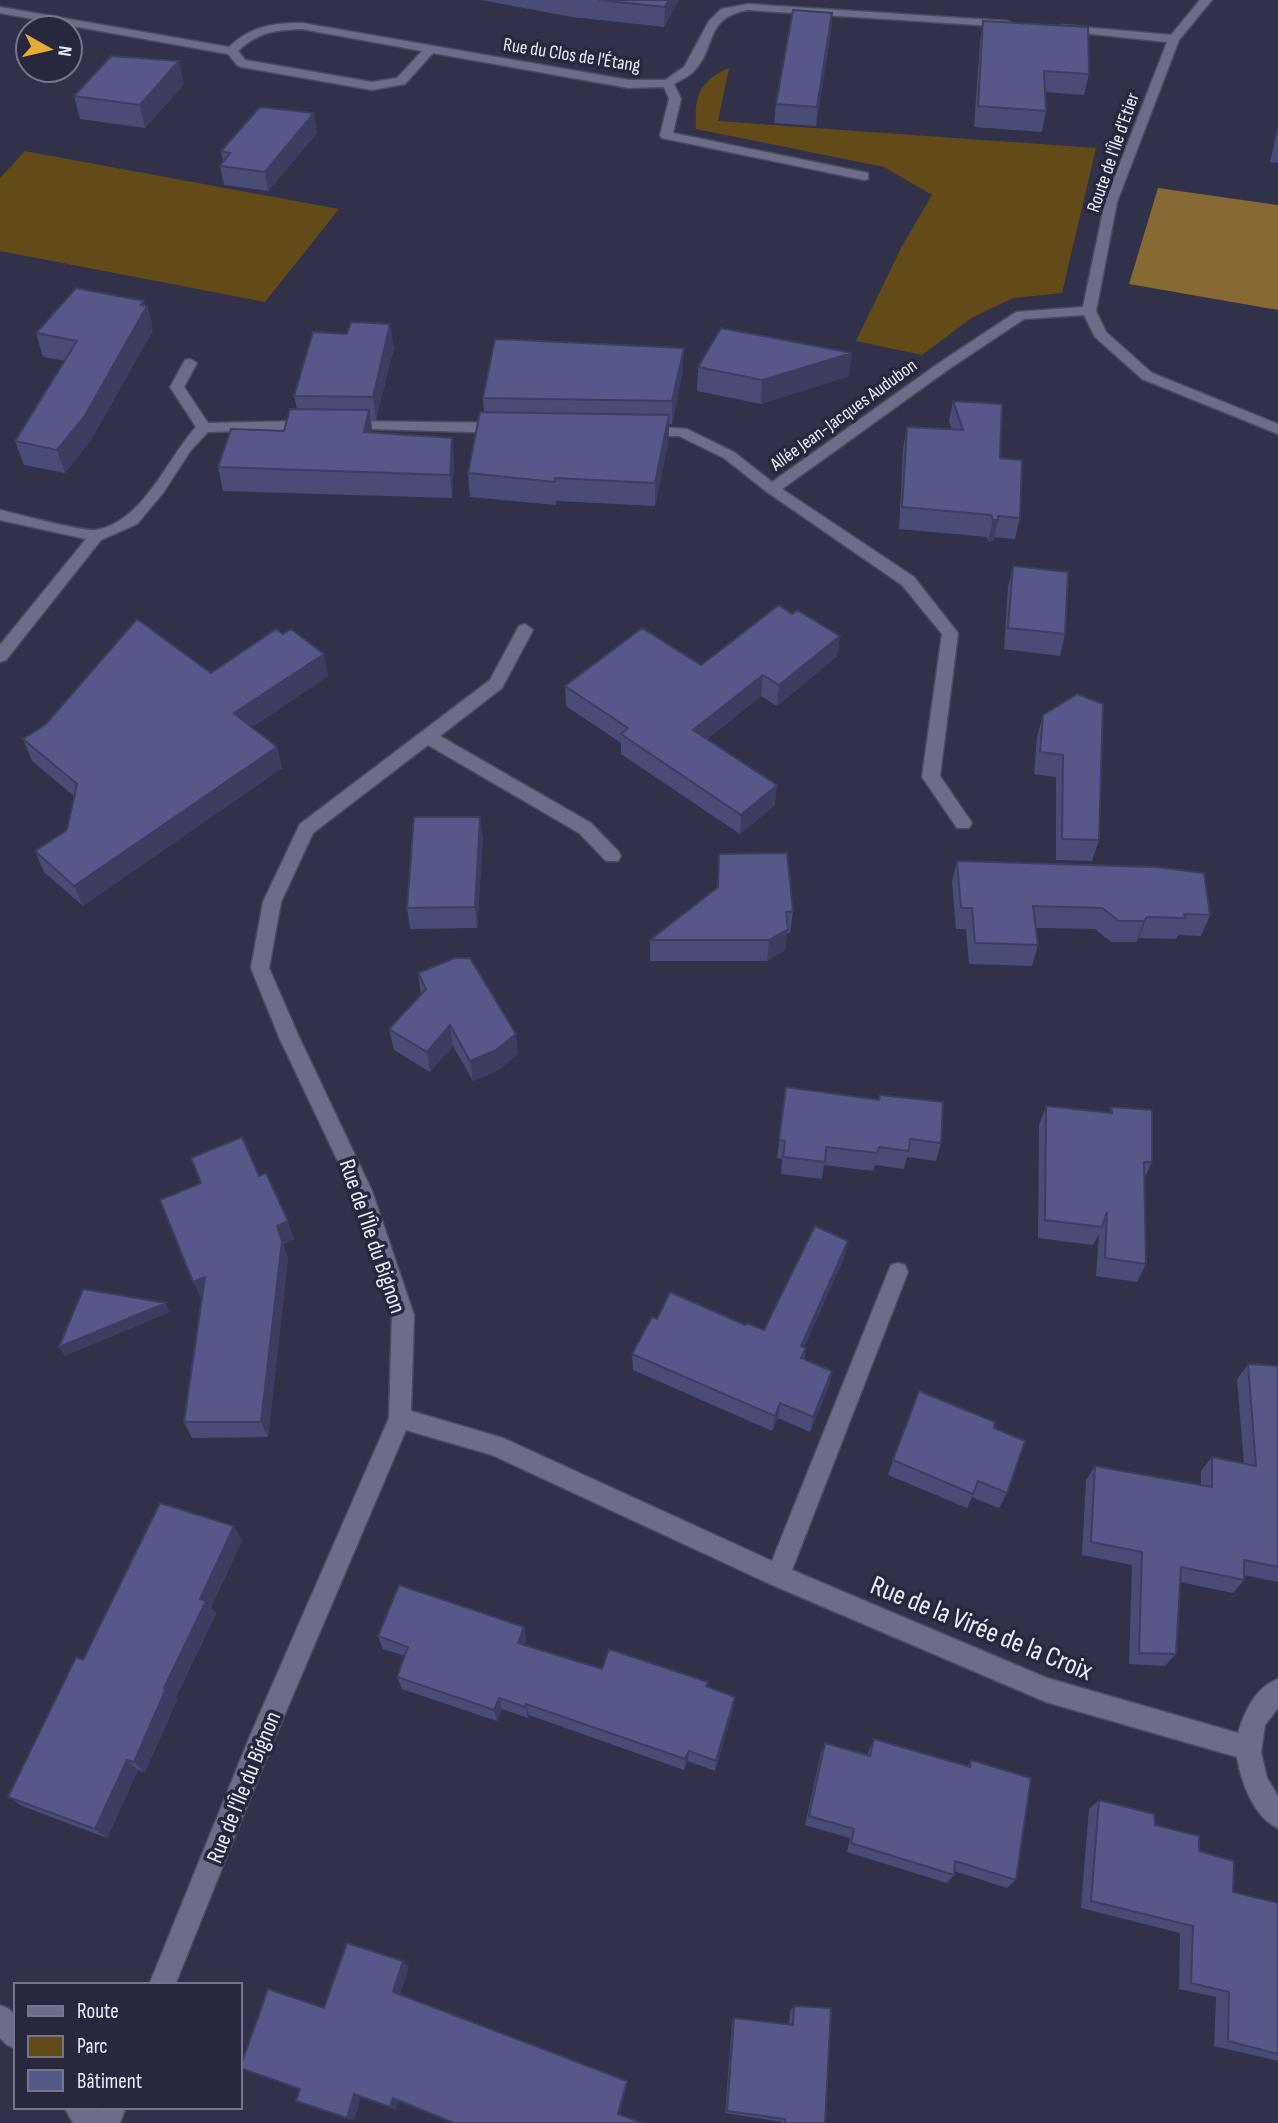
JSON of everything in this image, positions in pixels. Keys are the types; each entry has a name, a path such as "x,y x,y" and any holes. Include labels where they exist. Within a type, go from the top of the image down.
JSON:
{"street":[{"name":"Route de l'Île d'Etier","path":"1089,311 1111,202 1174,39 1206,0"},
{"name":"Rue du Clos de l'Étang","path":"232,51 250,32 274,26 302,26 629,84 667,83 689,69 715,21 725,11 748,7 1027,26"},
{"path":"0,10 118,33 232,51 241,63 373,86 401,82 431,48"},
{"path":"1055,27 1174,39"},
{"path":"667,83 675,99 666,135 864,176"},
{"path":"1089,311 1100,334 1147,376 1278,429"},
{"name":"Allée Jean-Jacques Audubon","path":"627,431 682,432 729,455 772,489 944,366 1021,315 1089,311"},
{"path":"190,363 177,387 204,428"},
{"path":"0,656 96,536 132,520 158,490 186,447 204,428 248,425 518,429"},
{"path":"772,489 908,581 950,633 931,777 963,823"},
{"path":"0,515 96,536"},
{"name":"Rue de l'Île du Bignon","path":"163,1983 259,1745 400,1418 403,1315 362,1191 289,1037 260,968 272,902 306,829 496,684 525,630"},
{"path":"428,737 585,828 612,856"},
{"path":"778,1576 898,1272"},
{"name":"Rue de la Virée de la Croix","path":"400,1418 495,1445 778,1576 1046,1690 1247,1748"},
{"path":"1278,1691 1263,1702 1251,1723 1247,1748 1253,1776 1266,1803 1278,1816"},
{"path":"0,2018 14,2034"},
{"path":"79,2109 90,2123"}],"green space":[{"path":"729,68 718,121 1096,148 1062,293 1013,298 973,317 922,355 856,341 902,246 932,195 884,167 696,129 696,108 700,92 710,79"},
{"path":"25,151 339,209 265,302 0,251 0,178"}],"shaded area":[{"path":"1158,188 1278,205 1278,310 1129,284"}],"building":[{"path":"599,0 669,0 665,7"},
{"path":"793,10 832,13 817,107 776,104"},
{"path":"983,21 1088,27 1089,74 1044,71 1046,111 978,106"},
{"path":"111,56 179,61 140,105 74,96"},
{"path":"260,107 314,113 265,172 220,166 230,153 221,151"},
{"path":"76,288 144,301 141,305 147,306 84,417 57,450 15,441 77,341 36,333"},
{"path":"351,322 390,324 373,397 294,396 313,332 347,334"},
{"path":"721,328 852,353 762,380 698,367"},
{"path":"495,339 684,348 672,401 483,398"},
{"path":"953,401 1002,404 1000,458 1022,460 1020,518 998,516 998,520 993,520 991,515 902,507 907,427 963,430"},
{"path":"290,409 369,410 364,432 452,438 450,475 218,467 231,429 284,431"},
{"path":"480,412 669,415 655,483 555,478 555,482 468,473"},
{"path":"1013,566 1068,572 1065,634 1008,628"},
{"path":"779,605 792,614 797,610 840,636 779,685 763,675 693,730 777,785 741,815 621,734 628,728 565,686 642,628 701,665"},
{"path":"137,619 211,673 276,629 283,634 291,629 324,654 234,713 277,747 74,886 35,851 67,830 77,784 23,739 46,724"},
{"path":"1077,694 1103,704 1099,840 1062,839 1063,755 1040,752 1043,715"},
{"path":"414,817 480,817 475,907 407,908"},
{"path":"787,853 793,911 786,912 788,929 769,940 650,940 718,887 719,854"},
{"path":"957,861 1155,867 1204,873 1210,915 1184,914 1185,918 1147,917 1144,921 1119,921 1102,908 1033,906 1038,945 975,943 972,908 961,908"},
{"path":"455,958 470,958 516,1034 496,1050 470,1061 450,1025 427,1052 389,1029 426,989 418,973"},
{"path":"786,1087 879,1100 880,1095 943,1102 941,1143 910,1139 909,1151 879,1147 877,1153 826,1147 825,1162 783,1157 785,1141 779,1140"},
{"path":"1046,1106 1112,1113 1111,1107 1152,1110 1152,1162 1144,1162 1146,1264 1105,1258 1107,1212 1102,1227 1045,1220"},
{"path":"242,1137 259,1176 266,1173 288,1221 277,1226 282,1241 261,1422 184,1422 205,1277 193,1282 160,1200 201,1183 191,1158"},
{"path":"815,1226 848,1241 801,1346 806,1348 801,1358 832,1371 813,1417 780,1403 775,1416 632,1354 652,1317 657,1319 670,1292 745,1325 747,1323 764,1330"},
{"path":"83,1289 166,1303 59,1347"},
{"path":"1248,1364 1278,1366 1278,1567 1244,1560 1244,1580 1181,1567 1176,1654 1139,1653 1142,1552 1091,1542 1095,1466 1212,1487 1212,1457 1256,1466"},
{"path":"919,1391 995,1422 994,1428 1025,1441 1007,1493 978,1481 973,1494 893,1460"},
{"path":"160,1503 234,1526 200,1599 206,1601 164,1688 166,1689 134,1762 127,1760 95,1829 8,1797 76,1657 83,1660"},
{"path":"399,1585 524,1627 518,1643 602,1669 609,1649 708,1682 706,1686 735,1697 716,1761 689,1751 685,1759 526,1704 525,1707 499,1698 494,1710 397,1677 408,1647 378,1636"},
{"path":"874,1739 970,1767 971,1760 1031,1778 1016,1880 955,1861 954,1875 851,1843 854,1829 809,1816 825,1743 870,1756"},
{"path":"1099,1800 1154,1814 1155,1825 1199,1836 1199,1851 1234,1861 1233,1892 1278,1903 1278,2054 1228,2041 1229,1992 1191,1983 1193,1926 1091,1901"},
{"path":"347,1943 403,1961 393,1992 627,2081 618,2114 642,2123 454,2123 393,2098 390,2107 354,2094 347,2118 296,2101 300,2089 242,2069 268,1989 324,2008"},
{"path":"794,2006 831,2008 825,2123 785,2123 785,2119 727,2111 734,2018 793,2025"}]}
